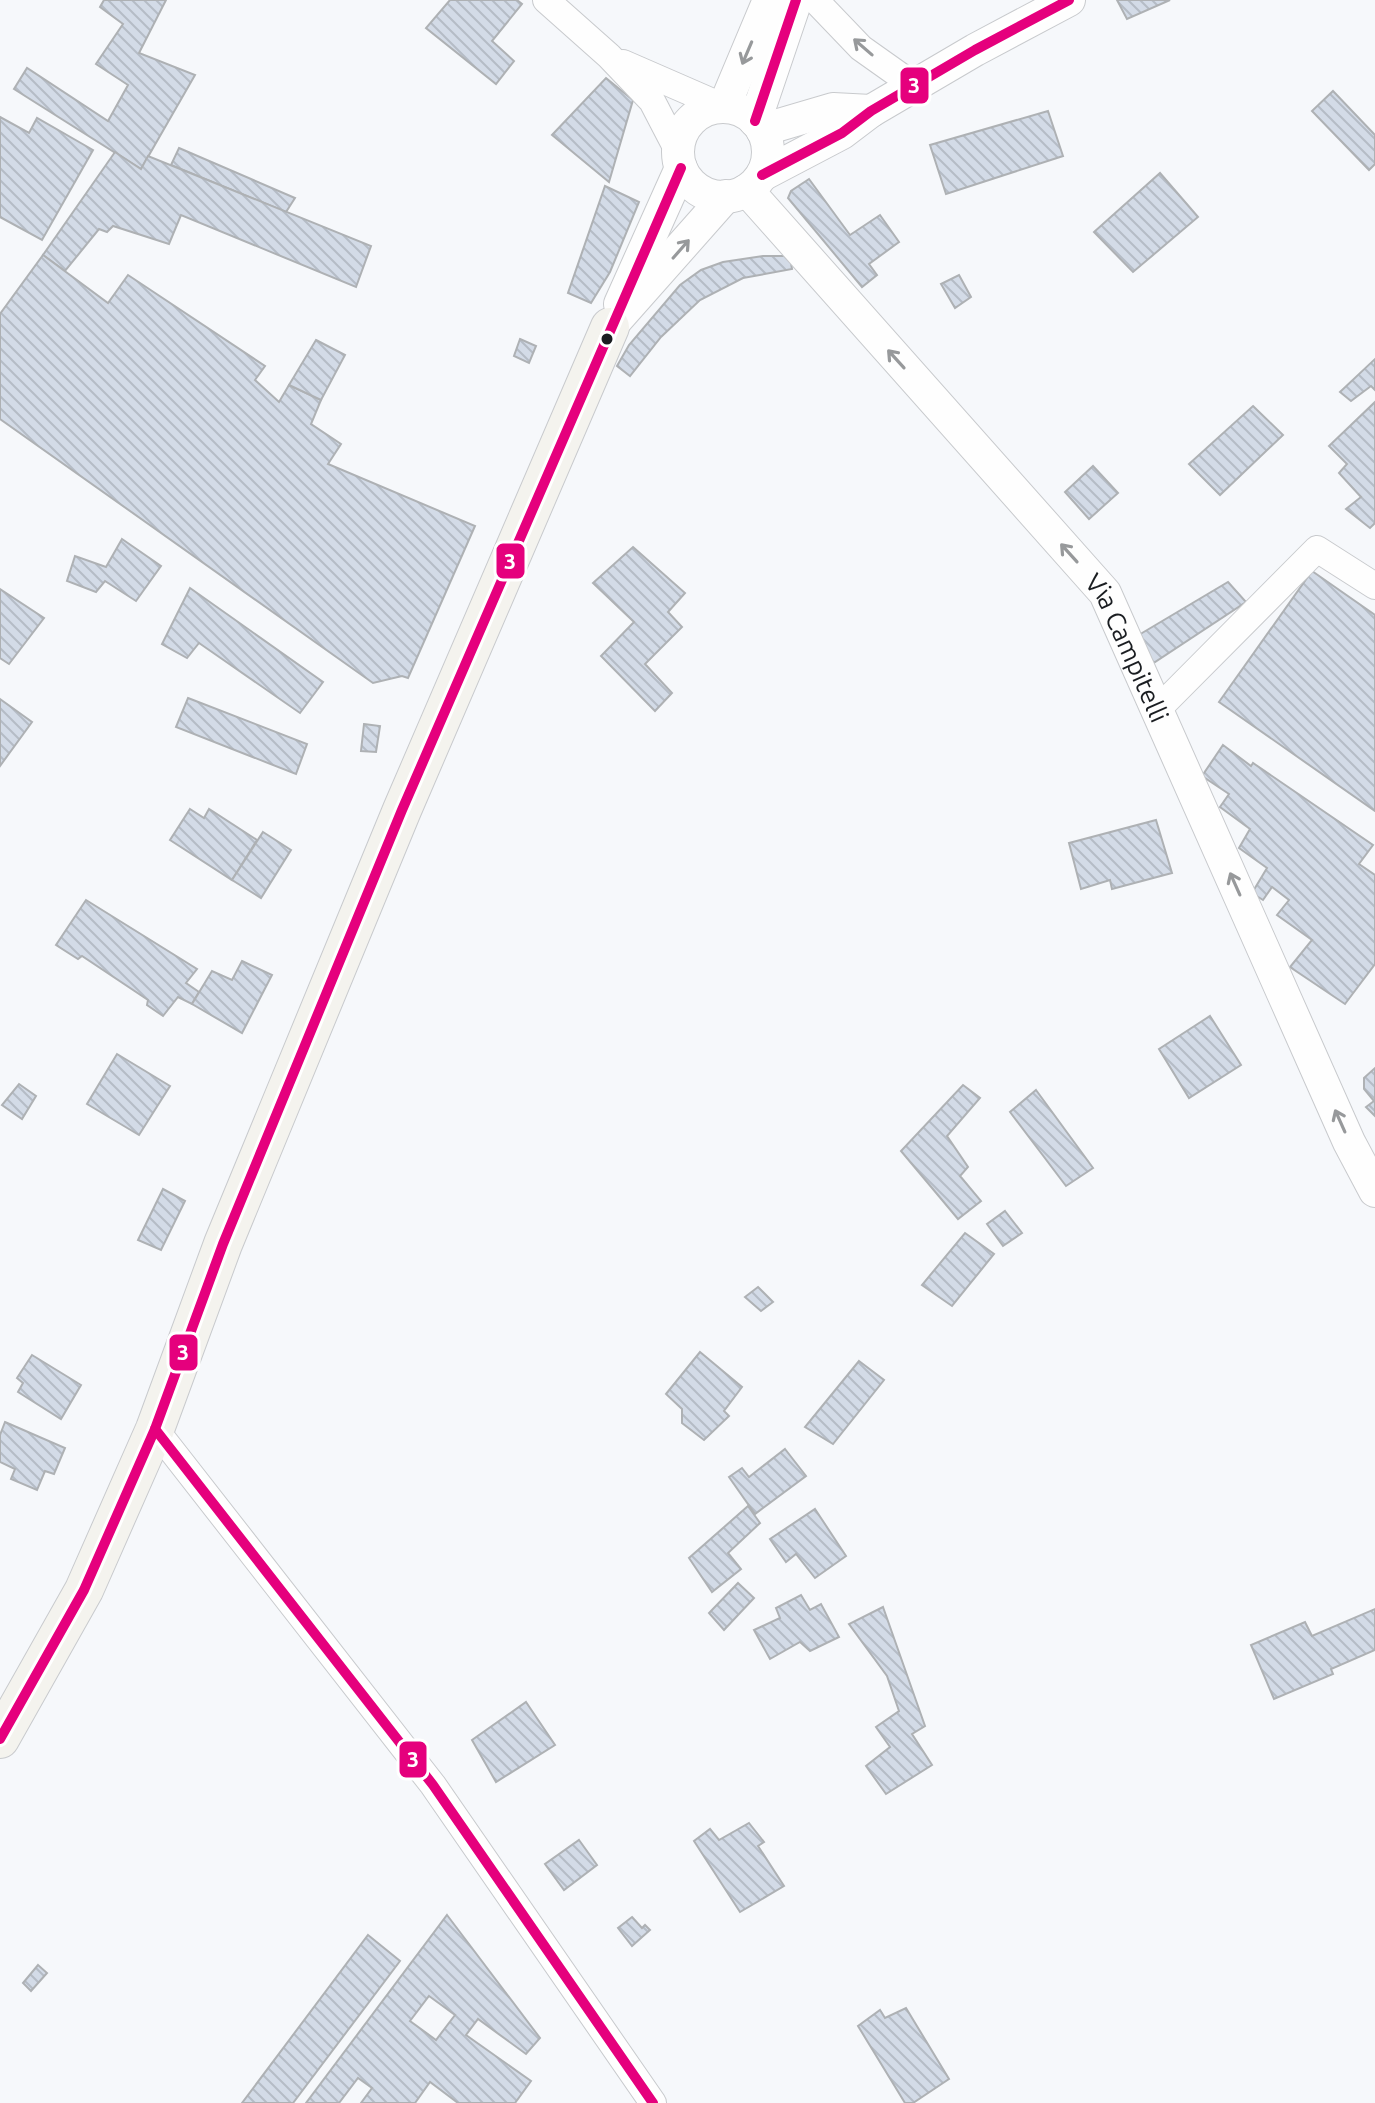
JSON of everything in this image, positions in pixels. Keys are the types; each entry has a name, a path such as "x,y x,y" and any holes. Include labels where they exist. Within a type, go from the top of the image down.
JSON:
{"main road":[{"path":"0,1739 84,1590 155,1429 223,1244 402,810 610,327"}],"street":[{"path":"546,0 609,56 652,101 689,180 699,190 712,195 745,187 842,133 871,111 975,50 1069,0"},
{"path":"724,107 769,0"},
{"path":"759,125 796,0"},
{"path":"815,0 861,48 916,87"},
{"path":"609,56 724,107 746,113 759,125 767,144 767,160 745,187 610,327"},
{"path":"610,327 680,159 681,137 687,124 697,115 724,107"},
{"path":"759,125 833,109 871,111"},
{"name":"Via Campitelli","path":"745,187 1105,593 1349,1142 1375,1191"},
{"path":"1157,710 1317,549 1375,586"},
{"path":"155,1429 433,1785 653,2103"}],"building":[{"path":"104,0 166,0 139,53 195,75 141,169 14,89 27,68 108,121 128,85 96,64 123,24 100,7"},
{"path":"450,0 517,0 522,4 492,41 514,61 496,84 426,28"},
{"path":"1117,0 1170,0 1127,19"},
{"path":"606,78 633,100 609,182 552,135"},
{"path":"1333,91 1375,135 1375,164 1369,170 1312,111"},
{"path":"1048,111 1063,156 946,194 930,145"},
{"path":"0,117 29,133 37,118 93,150 42,240 0,217"},
{"path":"179,148 295,198 286,212 171,165"},
{"path":"115,152 141,169 148,156 371,246 356,287 181,215 169,244 113,226 107,232 99,229 65,271 43,255"},
{"path":"1160,173 1198,217 1133,272 1094,232"},
{"path":"809,179 850,235 880,215 899,242 869,264 877,275 862,287 788,198 791,191"},
{"path":"605,186 639,202 610,272 591,303 568,293"},
{"path":"43,255 108,303 128,275 265,366 255,380 279,402 289,385 321,400 311,424 341,444 328,464 475,526 408,678 402,676 373,683 0,419 0,314"},
{"path":"763,256 790,257 792,269 743,278 700,300 661,337 630,376 617,366 629,345 680,285 701,270 723,262"},
{"path":"959,275 971,297 955,308 941,284"},
{"path":"520,339 536,346 529,363 514,356"},
{"path":"316,340 345,355 321,400 289,385"},
{"path":"1375,359 1375,390 1371,386 1351,401 1340,392"},
{"path":"1375,402 1375,523 1370,528 1346,509 1361,497 1339,473 1347,464 1329,446"},
{"path":"1253,406 1283,435 1220,495 1189,464"},
{"path":"1093,466 1118,493 1089,519 1065,492"},
{"path":"122,539 161,566 136,601 105,581 96,592 67,581 75,556 106,567"},
{"path":"633,547 685,593 668,612 682,627 645,664 672,693 655,711 601,656 634,622 593,583"},
{"path":"1312,571 1375,615 1375,811 1219,702"},
{"path":"1228,582 1246,602 1152,664 1137,636"},
{"path":"190,588 323,682 300,713 199,643 187,658 162,644"},
{"path":"0,589 44,618 9,664 0,658"},
{"path":"188,698 307,744 296,774 176,727"},
{"path":"0,699 32,722 0,766"},
{"path":"364,724 380,726 376,752 361,751"},
{"path":"1223,745 1373,845 1359,864 1375,875 1375,964 1345,1004 1290,967 1312,940 1277,915 1289,900 1272,887 1263,900 1252,893 1267,868 1239,848 1250,829 1220,807 1229,794 1202,776"},
{"path":"190,809 204,818 209,809 257,840 232,880 170,840"},
{"path":"1156,820 1172,873 1112,889 1110,880 1081,889 1069,843"},
{"path":"263,832 291,850 261,898 232,880"},
{"path":"86,900 197,969 186,983 199,992 192,1004 178,997 163,1016 147,1005 148,1000 82,956 78,959 56,945"},
{"path":"242,961 272,975 242,1033 192,1004 212,971 232,980"},
{"path":"1210,1016 1241,1065 1189,1098 1159,1049"},
{"path":"117,1054 170,1086 139,1135 87,1104"},
{"path":"1375,1068 1375,1116 1366,1107 1374,1101 1364,1089 1364,1078"},
{"path":"19,1084 36,1096 22,1119 2,1105"},
{"path":"963,1085 980,1098 947,1136 968,1167 960,1176 981,1201 958,1219 901,1151"},
{"path":"1036,1090 1093,1168 1066,1186 1010,1112"},
{"path":"163,1189 185,1201 161,1250 138,1240"},
{"path":"1005,1211 1022,1233 1003,1246 987,1224"},
{"path":"965,1233 994,1254 952,1306 922,1285"},
{"path":"758,1287 773,1302 761,1311 745,1297"},
{"path":"700,1352 742,1387 724,1411 729,1416 704,1440 682,1423 682,1409 666,1394"},
{"path":"32,1355 81,1385 61,1419 18,1392 23,1383 17,1378"},
{"path":"859,1361 884,1380 833,1444 805,1427"},
{"path":"5,1422 65,1448 54,1474 45,1471 37,1490 11,1479 15,1469 0,1462 0,1435"},
{"path":"785,1449 806,1476 755,1514 729,1477 742,1468 749,1477"},
{"path":"748,1506 760,1523 728,1553 741,1569 712,1592 689,1558"},
{"path":"815,1509 846,1556 815,1578 796,1554 786,1562 770,1539"},
{"path":"738,1583 754,1598 724,1630 709,1613"},
{"path":"801,1595 810,1610 821,1604 839,1637 810,1651 800,1642 770,1659 754,1630 780,1618 776,1608"},
{"path":"883,1607 925,1726 912,1734 932,1765 886,1794 866,1766 890,1747 876,1727 899,1711 887,1676 849,1624"},
{"path":"1375,1609 1375,1650 1331,1669 1333,1674 1274,1699 1251,1645 1305,1622 1312,1636"},
{"path":"526,1702 555,1745 496,1782 472,1740"},
{"path":"749,1823 764,1842 758,1846 784,1886 740,1912 694,1841 710,1829 719,1840"},
{"path":"579,1840 597,1865 564,1890 545,1864"},
{"path":"447,1915 540,2038 526,2054 478,2019 466,2035 531,2081 515,2103 458,2103 430,2082 415,2103 361,2103 372,2088 358,2078 339,2103 306,2103","holes":["429,1996 455,2015 436,2040 410,2021"]},
{"path":"632,1917 642,1928 645,1925 650,1930 632,1946 618,1928"},
{"path":"368,1935 400,1961 293,2103 242,2103"},
{"path":"38,1965 47,1973 31,1991 23,1983"},
{"path":"906,2008 949,2079 913,2103 905,2103 858,2026 880,2010 885,2018"}],"transit line":[{"name":"3","path":"755,121 796,0"},
{"name":"3","path":"762,175 842,133 871,111 975,50 1069,0"},
{"name":"3","path":"0,1739 84,1590 155,1429 223,1244 402,810 681,168"},
{"name":"3","path":"155,1429 433,1785 653,2103"}]}
